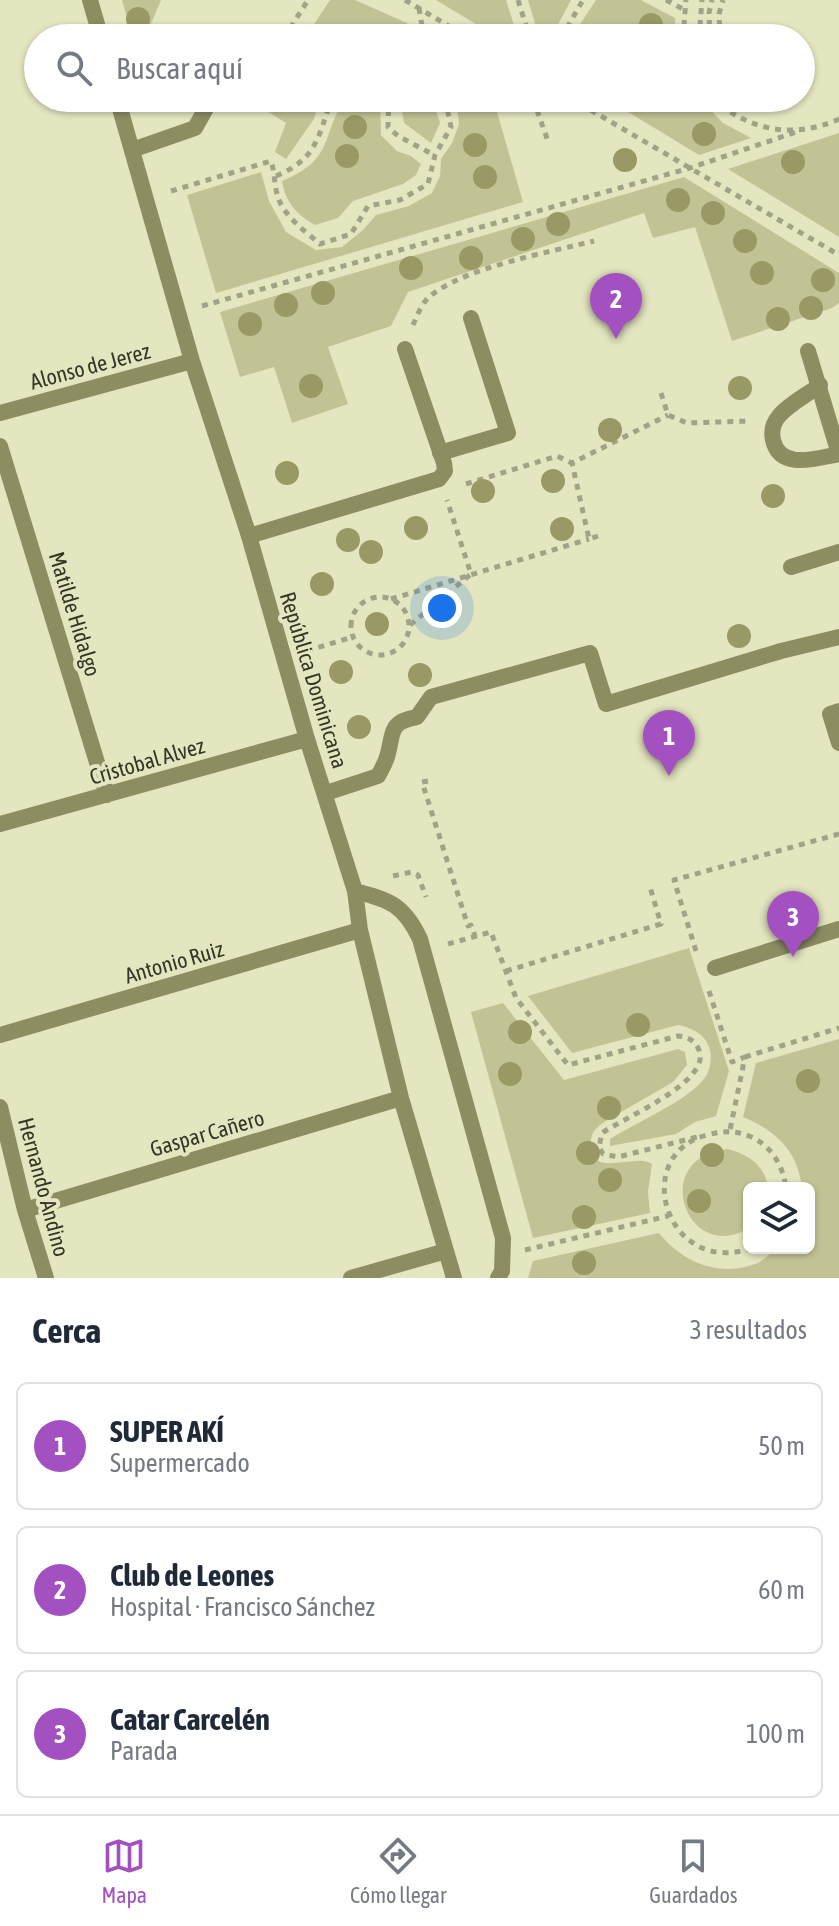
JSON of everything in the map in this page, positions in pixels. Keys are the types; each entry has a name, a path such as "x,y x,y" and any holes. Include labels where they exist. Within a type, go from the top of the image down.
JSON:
{"street":[{"path":"90,0 97,24"},
{"name":"República Dominicana","path":"121,112 192,361 249,536 307,739 355,891 360,930 401,1098 454,1278"},
{"path":"132,150 195,128 204,112"},
{"path":"440,453 508,433 471,318"},
{"path":"249,536 441,485 445,471 405,349"},
{"path":"808,351 820,385 839,454 797,461 785,457 776,449 772,437 773,424 780,414 820,385"},
{"name":"Alonso de Jerez","path":"0,413 192,361"},
{"name":"Matilde Hidalgo","path":"0,446 107,795"},
{"path":"791,567 839,552"},
{"path":"326,793 378,776 387,758 393,731 407,719 417,717 431,697 590,653 606,704 781,651 839,637"},
{"path":"839,711 830,714 839,743"},
{"name":"Cristobal Alvez","path":"0,824 307,739"},
{"path":"355,891 384,898 409,917 420,939 503,1238 502,1271 498,1278"},
{"path":"715,968 839,929"},
{"name":"Antonio Ruiz","path":"0,1035 360,930"},
{"name":"Gaspar Cañero","path":"25,1210 401,1098"},
{"name":"Hernando Andino","path":"0,1107 25,1210 46,1278"},
{"path":"351,1278 446,1251"}],"path":[{"path":"293,24 308,0"},
{"path":"405,0 446,24"},
{"path":"518,0 526,24"},
{"path":"569,24 583,0"},
{"path":"666,0 683,9"},
{"path":"683,24 686,0"},
{"path":"700,24 702,0"},
{"path":"709,24 712,0"},
{"path":"719,24 723,0"},
{"path":"419,8 422,24"},
{"path":"276,176 298,167 310,153 328,112"},
{"path":"389,112 388,127 398,136 435,155"},
{"path":"171,191 271,161 276,176 277,197 296,224 320,244 351,234 368,206 400,200 428,184 435,155 451,127 448,112"},
{"path":"538,112 549,144"},
{"path":"594,112 839,255"},
{"path":"729,112 751,124 775,131 799,131"},
{"path":"178,312 690,168 799,131 823,127 839,119"},
{"path":"405,349 410,331 426,300 442,288 513,262 594,241"},
{"path":"661,393 668,415"},
{"path":"572,463 668,415 687,423 739,423 780,414"},
{"path":"471,574 441,485 557,456 572,463"},
{"path":"572,463 589,539"},
{"path":"391,599 598,536"},
{"path":"409,626 471,574"},
{"path":"380,596 391,599 407,614 409,626 408,637 401,647 380,655 368,653 352,637 350,626 359,605 380,596"},
{"path":"315,665 310,650 352,637"},
{"path":"428,781 422,782 468,926 471,925 475,936"},
{"path":"384,875 388,877 412,872 418,875 429,907"},
{"path":"506,971 661,924 650,887"},
{"path":"440,945 491,932 516,998 568,1065 678,1036 696,1044 700,1053 696,1072 677,1089 602,1133 599,1147 603,1154 618,1157 730,1130 752,1137 767,1147 778,1161 784,1182"},
{"path":"745,1057 839,1028"},
{"path":"701,1136 674,1158 666,1175 664,1192 668,1216 684,1239 698,1249 733,1254 743,1251"},
{"path":"523,1259 524,1251 668,1216"}],"green space":[{"path":"122,0 161,0 151,24 129,24"},
{"path":"330,0 355,0 407,24 314,24"},
{"path":"436,0 506,0 514,24 476,24"},
{"path":"528,0 571,0 558,24 535,24"},
{"path":"596,0 641,0 675,18 675,24 580,24"},
{"path":"269,112 316,112 286,159 275,152 286,123"},
{"path":"337,112 380,112 381,135 397,151 421,164 416,175 403,184 353,201 338,218 315,225 293,207 282,181 311,164 324,146"},
{"path":"402,112 436,112 440,123 431,143 404,123"},
{"path":"458,112 497,112 523,202 216,293 187,195 261,172 269,201 286,232 316,250 342,247 376,215 409,206 432,193 440,176 441,159 452,143 459,124"},
{"path":"628,112 712,112 723,123 751,138 699,155"},
{"path":"839,133 839,237 728,169"},
{"path":"684,177 839,273 839,303 732,341 695,227 653,238 644,213 408,292 391,326 328,347 348,404 292,423 274,367 240,377 220,312"},
{"path":"689,948 729,1071 716,1116 695,1122 676,1134 610,1146 610,1139 673,1103 704,1079 711,1057 708,1044 698,1033 678,1025 572,1053 528,996"},
{"path":"503,1003 564,1080 678,1049 685,1052 687,1065 673,1082 604,1122 591,1138 592,1154 597,1160 605,1163 645,1161 652,1164 648,1192 650,1213 533,1238 471,1012"},
{"path":"839,1039 839,1278 528,1278 533,1261 659,1233 691,1260 716,1268 744,1267 758,1263 770,1254 815,1254 815,1182 801,1182 796,1163 783,1144 766,1129 743,1117 756,1063"},
{"path":"728,1149 743,1154 760,1167 766,1182 743,1182 743,1230 727,1236 708,1233 694,1222 685,1205 683,1187 689,1170 703,1156"}],"place":[{"name":"Club de Leones","path":"616,339"},
{"name":"SUPER AKÍ","path":"669,776"},
{"name":"Catar Carcelén","path":"793,957"}]}
